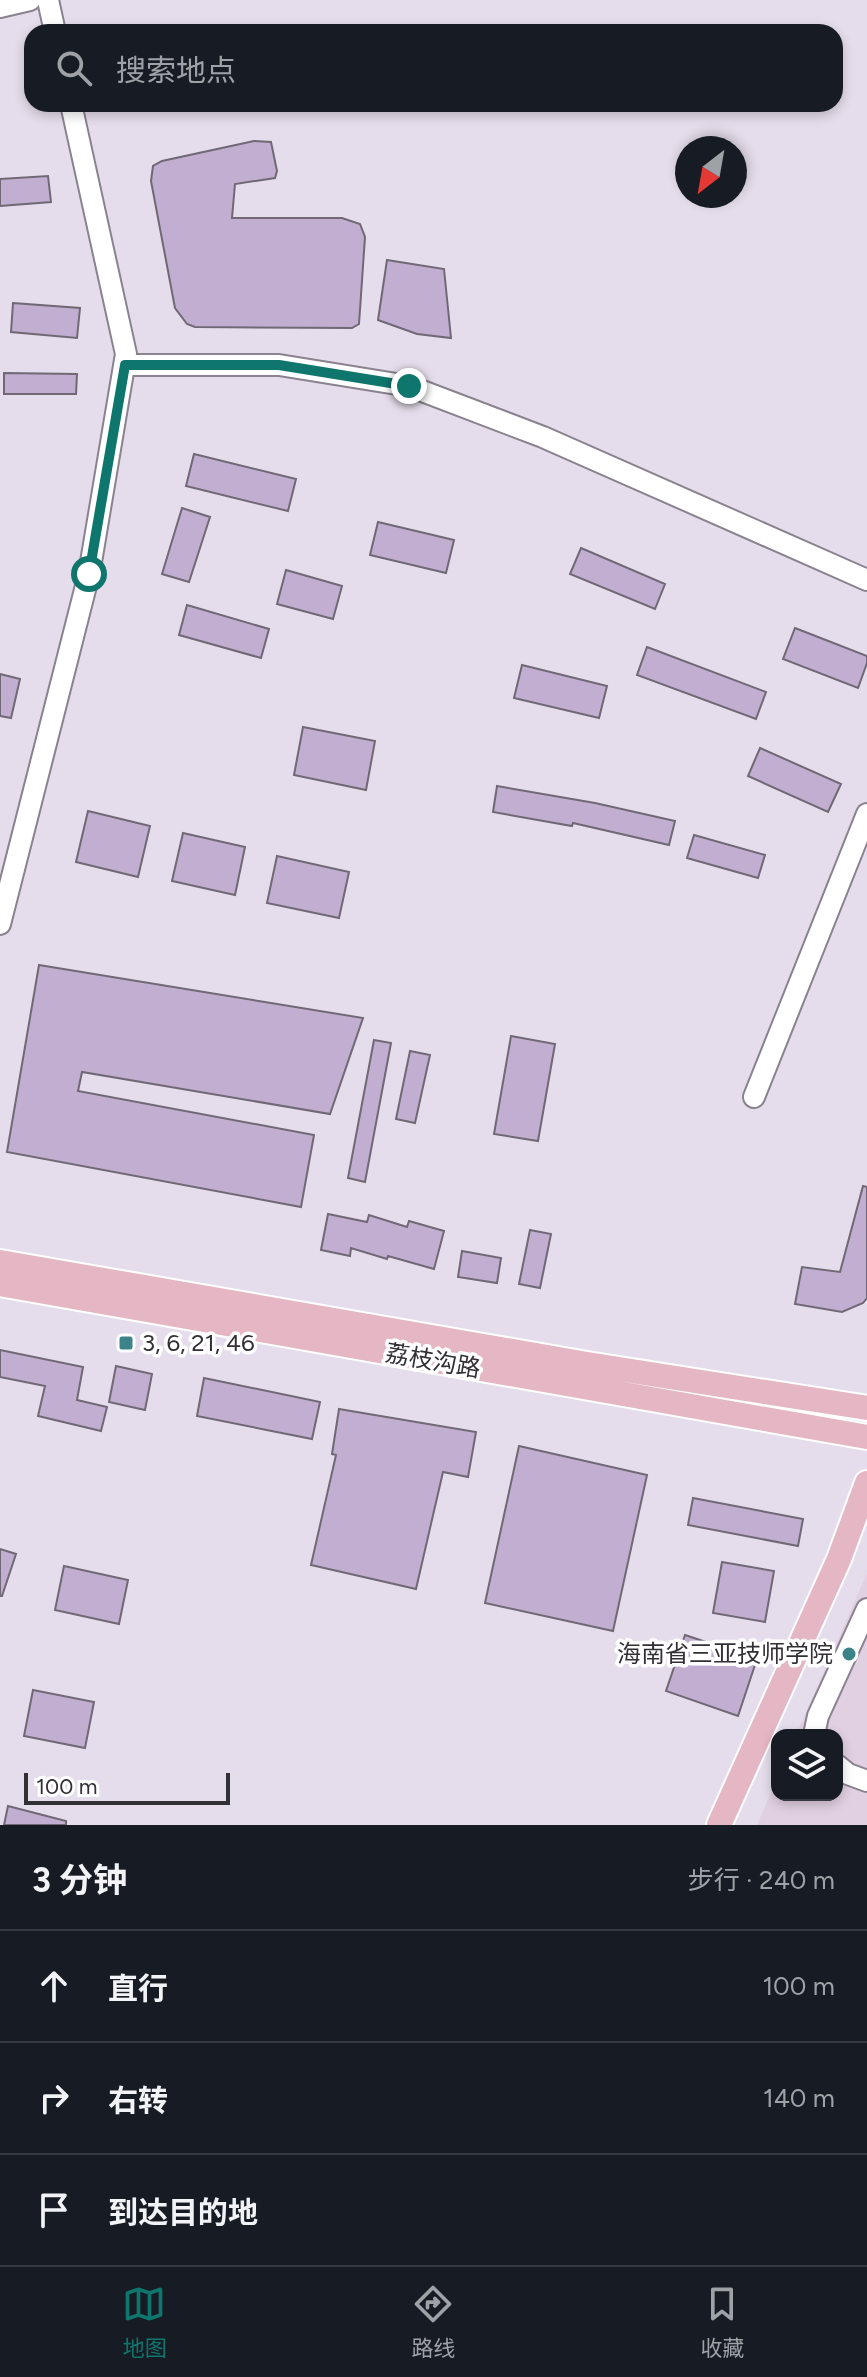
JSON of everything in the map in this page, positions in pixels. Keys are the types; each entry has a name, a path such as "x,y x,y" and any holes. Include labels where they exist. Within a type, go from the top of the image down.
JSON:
{"main road":[{"name":"荔枝沟路","path":"0,1262 571,1361 867,1408"},
{"name":"荔枝沟路","path":"0,1284 867,1437"},
{"path":"719,1825 839,1559 867,1483"}],"street":[{"path":"0,7 30,0"},
{"path":"48,0 53,24"},
{"path":"0,924 89,574 126,354 73,112"},
{"path":"125,365 279,365 409,386 543,437 867,580"},
{"path":"754,1097 867,814"},
{"path":"815,1729 818,1716 867,1609"},
{"path":"843,1770 867,1781"}],"shaded area":[{"name":"海南省三亚技师学院","path":"867,1573 867,1825 757,1825 771,1793 771,1801 843,1801 843,1729 799,1729"}],"building":[{"path":"254,141 271,142 277,171 275,178 235,184 232,218 342,218 360,224 365,237 359,324 352,328 195,327 187,324 175,308 151,181 153,166 162,161"},
{"path":"48,176 51,202 0,206 0,179"},
{"path":"387,260 444,269 451,338 417,334 378,320"},
{"path":"13,303 80,308 77,338 11,332"},
{"path":"4,373 77,374 76,394 4,394"},
{"path":"194,454 296,479 288,511 186,486"},
{"path":"182,508 210,517 189,582 162,574"},
{"path":"378,522 454,540 446,573 370,555"},
{"path":"581,548 665,584 655,609 570,574"},
{"path":"286,570 342,586 333,619 277,604"},
{"path":"187,605 269,629 261,658 179,635"},
{"path":"795,628 867,656 858,688 783,659"},
{"path":"647,647 766,692 756,719 637,675"},
{"path":"522,665 607,686 599,718 514,698"},
{"path":"0,674 20,679 11,718 0,716"},
{"path":"303,727 375,741 366,790 294,775"},
{"path":"760,748 841,784 828,812 748,776"},
{"path":"497,786 675,821 669,845 573,823 572,826 493,812"},
{"path":"88,811 150,826 138,877 76,862"},
{"path":"183,833 245,847 235,895 172,881"},
{"path":"694,835 765,855 758,878 687,858"},
{"path":"277,856 349,872 339,918 267,903"},
{"path":"39,965 363,1018 330,1114 82,1072 78,1091 314,1135 301,1207 7,1152"},
{"path":"511,1036 555,1044 538,1141 494,1134"},
{"path":"374,1040 391,1043 365,1182 348,1178"},
{"path":"410,1051 430,1055 415,1123 396,1119"},
{"path":"863,1186 867,1187 867,1298 863,1303 842,1312 795,1304 802,1267 840,1272"},
{"path":"328,1214 367,1222 369,1215 407,1227 409,1221 444,1231 434,1269 351,1248 350,1256 321,1250"},
{"path":"530,1230 551,1234 540,1288 519,1284"},
{"path":"462,1251 501,1258 497,1283 458,1277"},
{"path":"0,1350 83,1367 77,1400 107,1407 101,1431 38,1416 45,1386 0,1377"},
{"path":"116,1366 152,1374 145,1410 109,1402"},
{"path":"204,1378 320,1402 312,1439 197,1416"},
{"path":"339,1409 476,1432 468,1477 443,1472 416,1589 311,1565 336,1455 332,1454"},
{"path":"519,1446 647,1475 613,1631 485,1603"},
{"path":"693,1498 803,1519 798,1546 688,1525"},
{"path":"0,1549 16,1554 2,1596 0,1596"},
{"path":"722,1562 774,1571 765,1622 713,1613"},
{"path":"64,1566 128,1580 119,1624 55,1610"},
{"path":"685,1635 757,1659 738,1716 666,1691"},
{"path":"33,1690 94,1702 85,1748 24,1736"},
{"path":"8,1806 66,1821 66,1825 4,1825"}],"place":[{"name":"3, 6, 21, 46","path":"126,1343"},
{"name":"海南省三亚技师学院","path":"849,1654"}],"route":[{"path":"89,574 125,365 279,365 409,386"}]}
